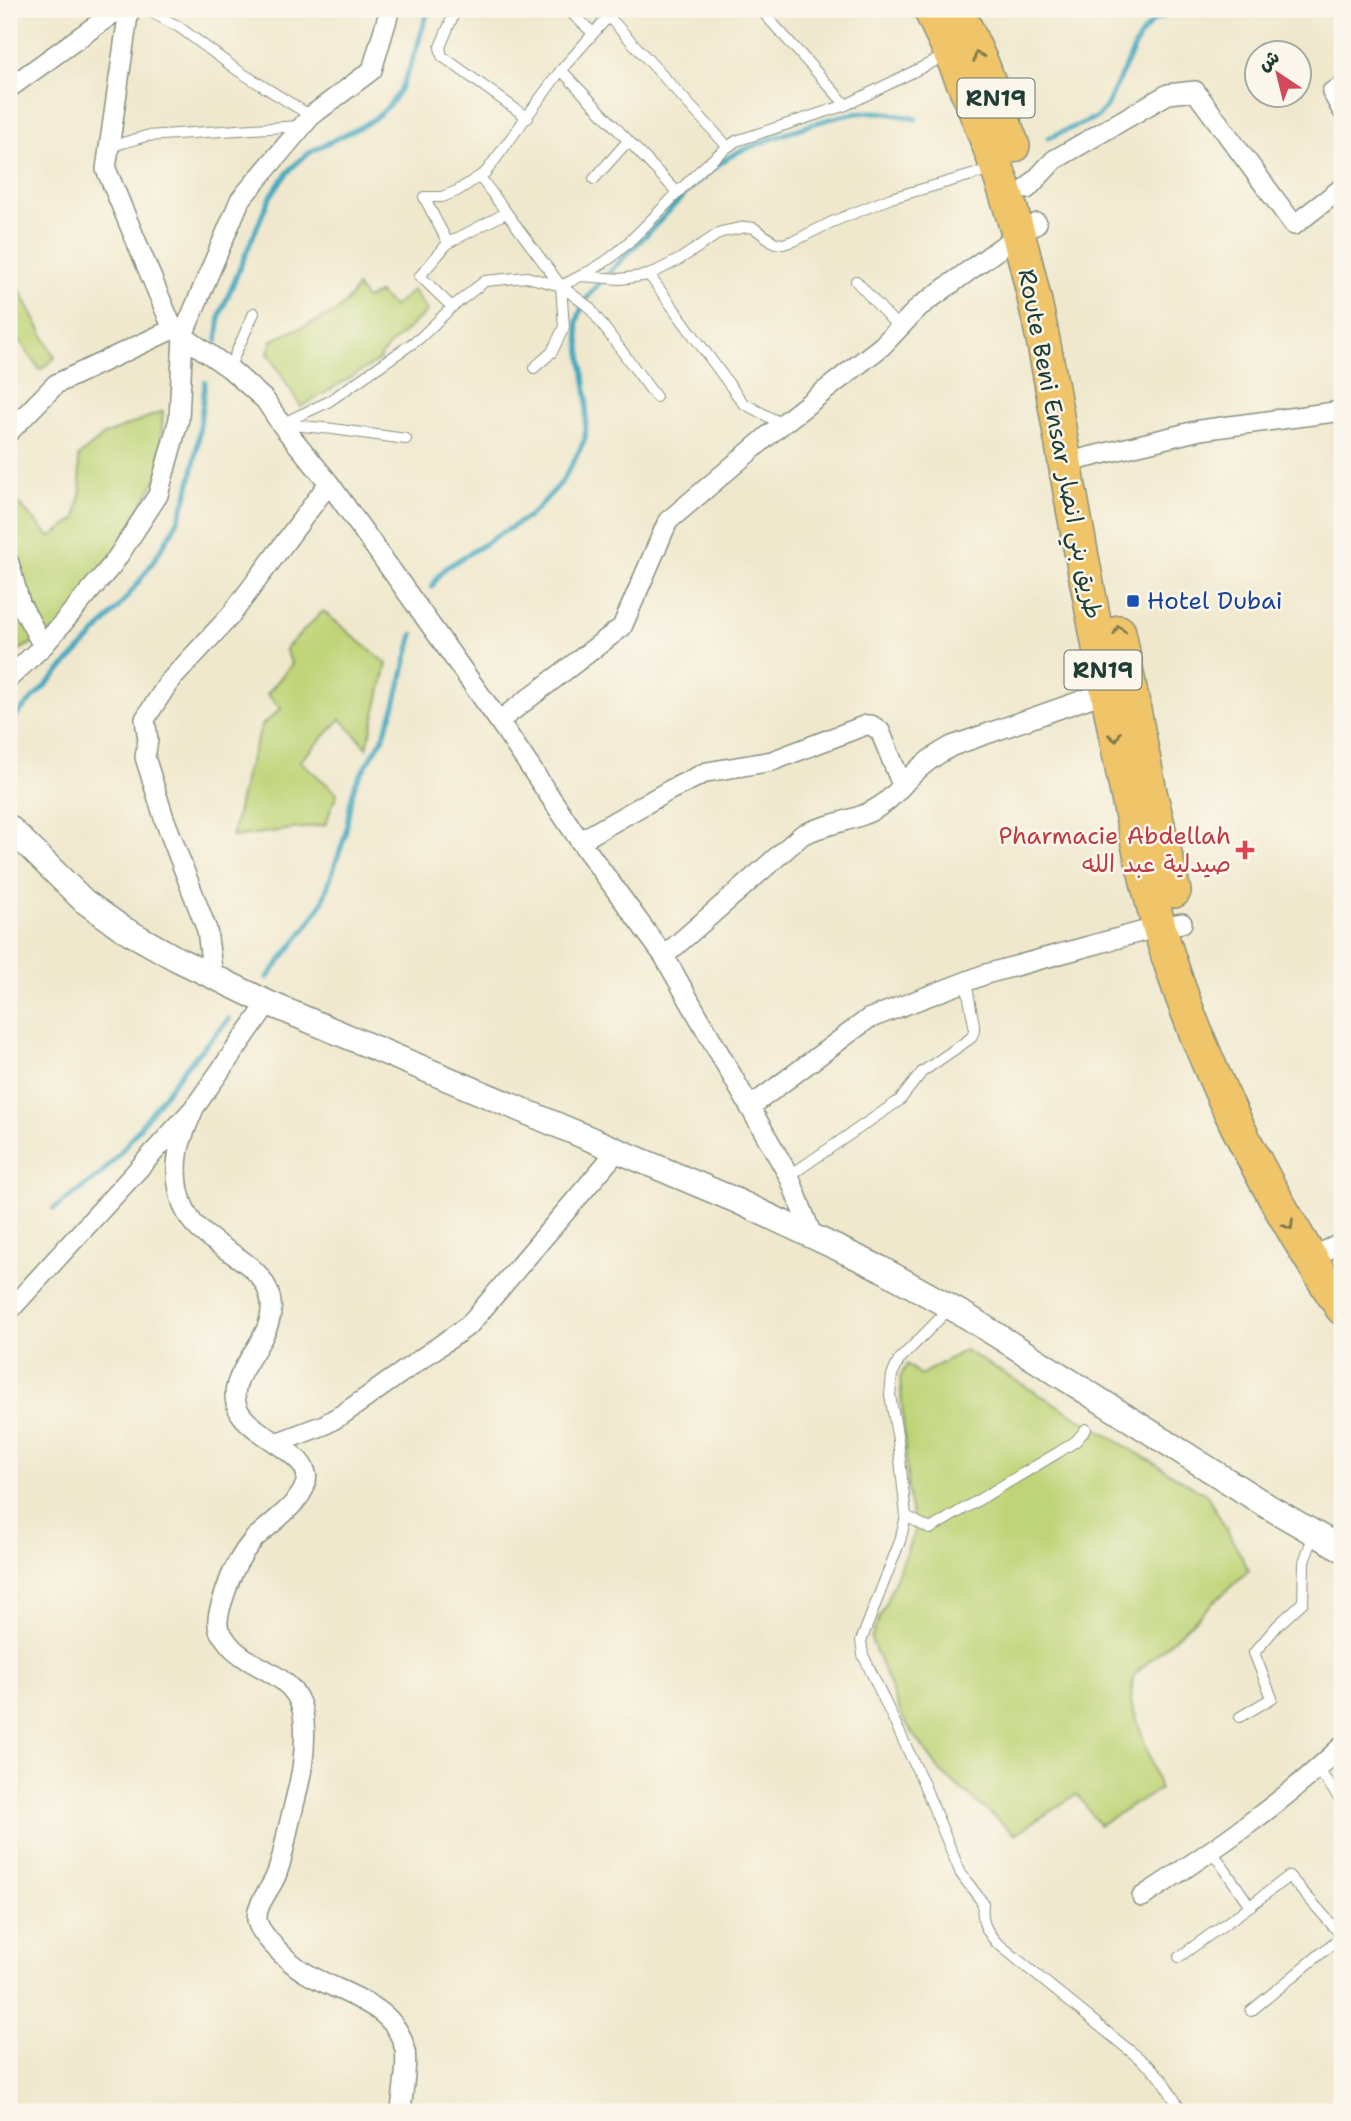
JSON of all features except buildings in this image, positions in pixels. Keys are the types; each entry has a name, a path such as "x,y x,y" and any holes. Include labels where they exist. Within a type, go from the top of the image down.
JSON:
{"highway":[{"name":"Route Beni Ensar طريق بني انصار","path":"930,9 951,53 997,167 1028,229"},
{"name":"Route Beni Ensar طريق بني انصار","path":"957,9 995,96 1027,189 1028,229 1047,361 1075,461 1118,687 1125,789 1170,925 1188,1014 1223,1098 1264,1180 1331,1254 1342,1308"}],"street":[{"path":"9,88 119,9"},
{"path":"9,678 43,646 113,564 158,495 179,419 178,332 106,169 129,9"},
{"path":"9,432 56,384 178,332 240,200 307,121 372,70 390,9"},
{"path":"1342,87 1332,92 1342,110"},
{"path":"1027,189 1054,160 1088,140 1168,94 1195,91 1294,225 1342,188"},
{"path":"499,721 622,627 668,521 782,424 882,346 919,307 1028,229"},
{"path":"178,332 229,368 265,400 329,483 664,956 789,1176 813,1237"},
{"path":"1075,461 1200,430 1342,411"},
{"path":"213,977 207,930 164,818 145,757 148,740 145,719 169,682 231,615 329,483"},
{"path":"9,563 20,603 43,646"},
{"path":"664,956 802,835 814,828 869,813 882,805 929,760 953,746 1118,687"},
{"path":"580,841 707,772 772,761 866,725 876,727 880,731 902,785"},
{"path":"9,827 84,901 122,928 268,1003 735,1200 880,1268 951,1307 1269,1507 1342,1549"},
{"path":"750,1107 868,1019 986,974 1170,925"},
{"path":"9,1311 194,1108 268,1003"},
{"path":"194,1108 179,1149 177,1181 184,1207 197,1228 253,1269 268,1287 272,1303 271,1324 239,1377 233,1397 248,1423 299,1461 306,1472 306,1486 291,1506 254,1540 231,1573 218,1615 219,1629 232,1649 282,1678 296,1695 304,1717 305,1762 277,1875 257,1912 258,1924 280,1953 304,1972 374,2007 389,2020 400,2037 405,2052 401,2112"},
{"path":"276,1443 324,1425 343,1414 469,1325 618,1150"},
{"path":"1142,1896 1212,1851 1318,1769 1342,1746"}],"lane":[{"path":"146,9 179,27 307,121"},
{"path":"456,9 440,47 442,56 527,118"},
{"path":"567,9 593,33"},
{"path":"760,9 846,105"},
{"path":"448,243 424,197 442,197 457,191 486,172 561,70 611,12 727,147"},
{"path":"281,424 328,402 420,338 452,307 485,281 527,277 561,286 600,265 620,250 677,192 736,141 846,105 951,53"},
{"path":"561,70 677,192"},
{"path":"109,147 146,136 307,121"},
{"path":"594,179 628,141"},
{"path":"580,276 620,279 649,275 680,259 721,232 746,227 754,228 775,243 783,244 891,198 997,167"},
{"path":"480,177 561,286 589,307 656,397"},
{"path":"452,307 420,276 448,243 506,213"},
{"path":"649,275 743,403 782,424"},
{"path":"856,281 899,328"},
{"path":"534,368 552,352 564,327 561,286"},
{"path":"229,368 254,313"},
{"path":"281,424 406,439"},
{"path":"789,1176 900,1100 922,1072 971,1038 974,1025 966,982"},
{"path":"951,1307 899,1360 892,1374 890,1395 906,1516 900,1541 861,1641 863,1655 922,1780 961,1874 983,1903 981,1919 986,1930 996,1942 1150,2067 1161,2078 1182,2112"},
{"path":"906,1516 930,1528 1059,1452 1076,1441 1086,1429"},
{"path":"1240,1717 1272,1698 1254,1653 1276,1626 1303,1602 1304,1562 1315,1533"},
{"path":"1318,1769 1342,1802"},
{"path":"1212,1851 1250,1906"},
{"path":"1179,1957 1289,1876 1342,1936 1251,2011"}],"green space":[{"path":"9,269 55,358 40,370 19,340 9,346"},
{"path":"357,287 366,299 379,293 393,307 413,290 427,311 387,348 378,361 301,407 268,353 272,340 333,314 345,304"},
{"path":"163,411 159,474 123,539 68,625 9,655 9,539 18,503 50,537 76,519 81,490 78,457 104,435"},
{"path":"323,611 387,664 367,748 341,719 300,761 337,793 325,825 232,837 246,772 262,725 281,709 267,694 292,664 285,649"},
{"path":"965,1350 1207,1495 1249,1570 1133,1676 1131,1702 1160,1789 1099,1825 1077,1794 1015,1834 941,1772 903,1719 871,1639 916,1528 909,1501 900,1378 907,1364 920,1375"}],"waterway":[{"path":"217,341 220,315 272,194 304,156 363,126 390,104 408,72 429,9"},
{"path":"1048,138 1097,117 1106,107 1139,38 1153,21 1178,9"},
{"path":"432,587 447,567 528,517 561,483 585,439 587,398 577,323 582,308 603,279 690,189 714,168 740,151 824,121 873,112 916,119"},
{"path":"9,723 111,617 147,571 173,529 185,502 193,468 205,382"},
{"path":"267,978 322,903 345,836 356,782 382,740 395,705 413,634"},
{"path":"54,1209 100,1175 184,1069 229,1019"}],"place":[{"name":"Hotel Dubai","path":"1133,601"},
{"name":"Pharmacie Abdellah صيدلية عبد الله","path":"1245,850"}]}
